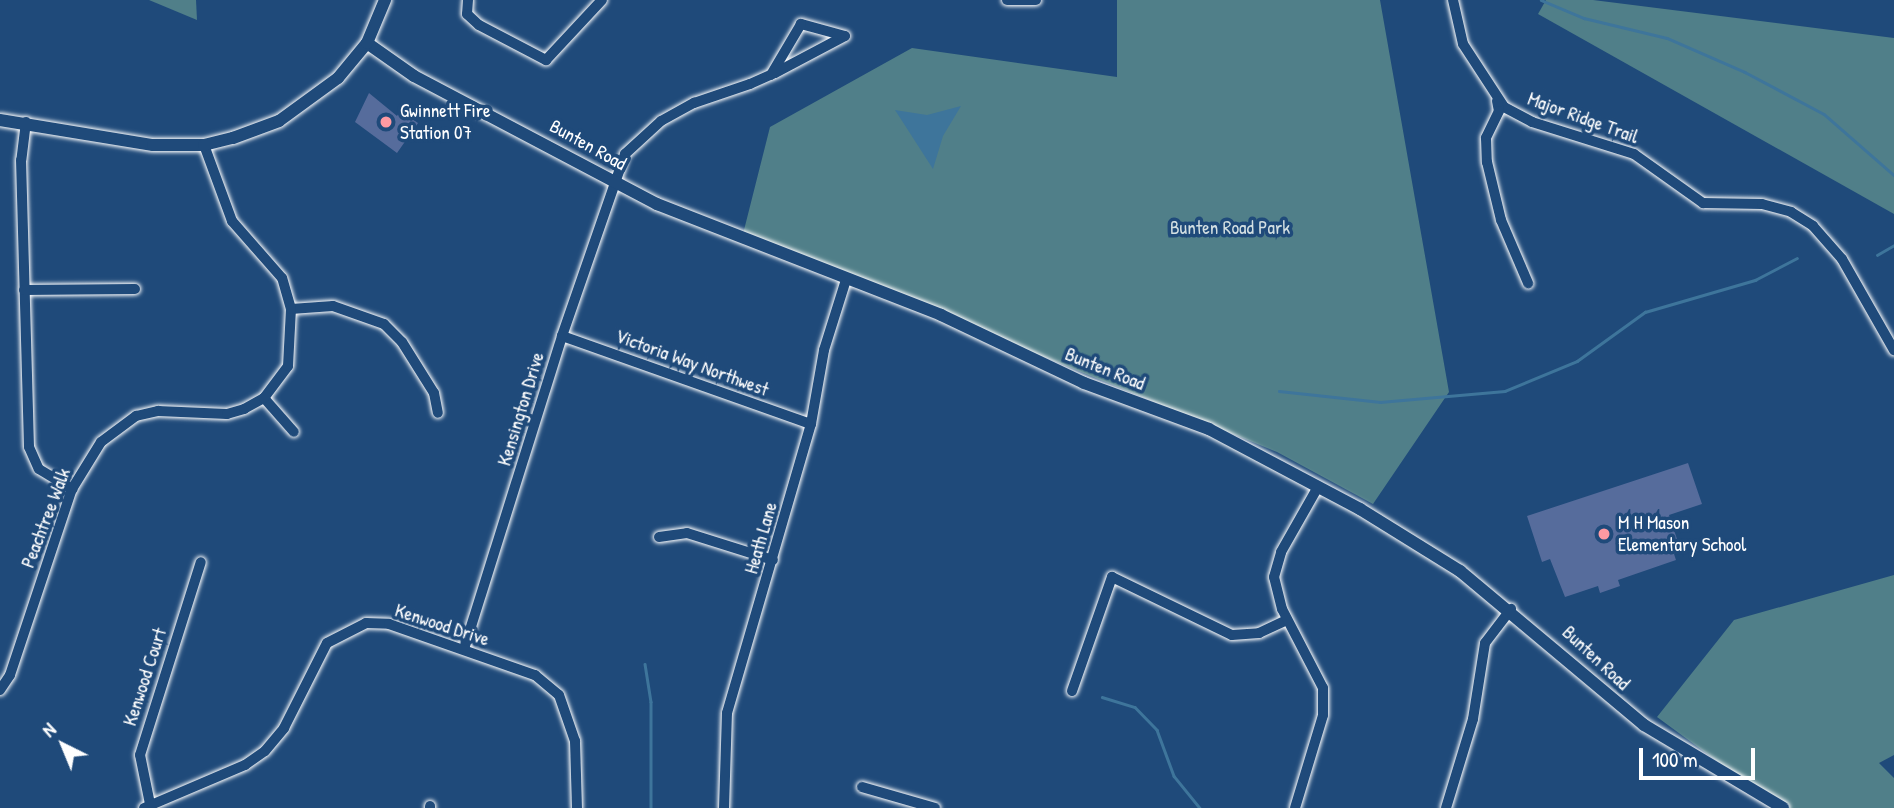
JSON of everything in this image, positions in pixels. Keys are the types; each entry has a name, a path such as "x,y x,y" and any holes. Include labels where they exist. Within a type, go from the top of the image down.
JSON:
{"street":[{"path":"0,120 26,122 153,145 204,145 264,127 306,105 367,43 385,0"},
{"path":"468,0 467,14 479,25 546,60 603,0"},
{"path":"1007,0 1036,0"},
{"name":"Major Ridge Trail","path":"1453,0 1463,44 1504,107 1532,122 1649,162 1703,202 1762,204 1791,212 1813,226 1846,264 1894,350"},
{"name":"Kensington Drive","path":"464,649 612,180 625,154 661,121 771,75 845,36 801,24 771,75"},
{"name":"Bunten Road","path":"367,43 415,76 612,180 712,229 941,315 1084,383 1209,429 1318,487 1431,550 1511,609 1630,714 1783,808"},
{"path":"1496,93 1499,111 1486,138 1487,162 1501,220 1528,283"},
{"path":"26,122 22,160 29,447 39,469 72,489"},
{"name":"Peachtree Walk","path":"0,690 10,675 72,489 100,442 136,416 178,408 227,414 264,398 288,366 291,309 276,265 232,221 204,145"},
{"name":"Heath Lane","path":"724,808 727,713 811,424 824,350 846,280"},
{"path":"24,290 135,289"},
{"path":"291,309 332,306 384,324 429,385 438,413"},
{"name":"Victoria Way Northwest","path":"562,336 811,424"},
{"path":"264,398 295,432"},
{"path":"1295,808 1324,715 1322,688 1287,620 1274,577 1281,552 1318,487"},
{"path":"659,537 687,533 773,560"},
{"name":"Kenwood Court","path":"147,806 140,755 201,562"},
{"path":"1072,691 1112,577 1232,635 1259,633 1287,620"},
{"path":"1446,808 1473,719 1485,643 1511,609"},
{"name":"Kenwood Drive","path":"147,806 246,765 264,751 291,717 327,643 351,627 389,624 535,675 559,695 575,741 577,808"},
{"path":"862,787 929,807"}],"green space":[{"path":"149,0 196,0 197,20"},
{"name":"Bunten Road Park","path":"1117,0 1380,0 1449,392 1373,504 1277,452 743,234 770,127 912,48 1117,77"},
{"path":"1546,0 1593,0 1894,38 1894,214 1538,14"},
{"path":"1894,575 1894,755 1879,763 1894,778 1894,808 1781,808 1657,717 1734,620"}],"water":[{"path":"961,106 943,136 933,169 895,110 927,115"}],"building":[{"name":"Gwinnett Fire Station 07","path":"369,93 397,116 400,111 418,123 397,153 355,122"},
{"name":"M H Mason Elementary School","path":"1688,463 1702,504 1669,515 1681,551 1674,554 1676,560 1618,580 1620,586 1600,593 1598,586 1565,597 1550,559 1542,562 1527,516"}],"waterway":[{"path":"1541,0 1584,18 1667,38 1745,72 1824,114 1894,175"},
{"path":"1877,255 1894,245"},
{"path":"1279,391 1380,402 1505,391 1577,361 1645,312 1755,280 1797,258"},
{"path":"645,664 651,702 651,808"},
{"path":"1102,697 1135,707 1157,730 1174,776 1200,808"}],"place":[{"name":"Gwinnett Fire Station 07","path":"386,122"},
{"name":"M H Mason Elementary School","path":"1604,534"}]}
